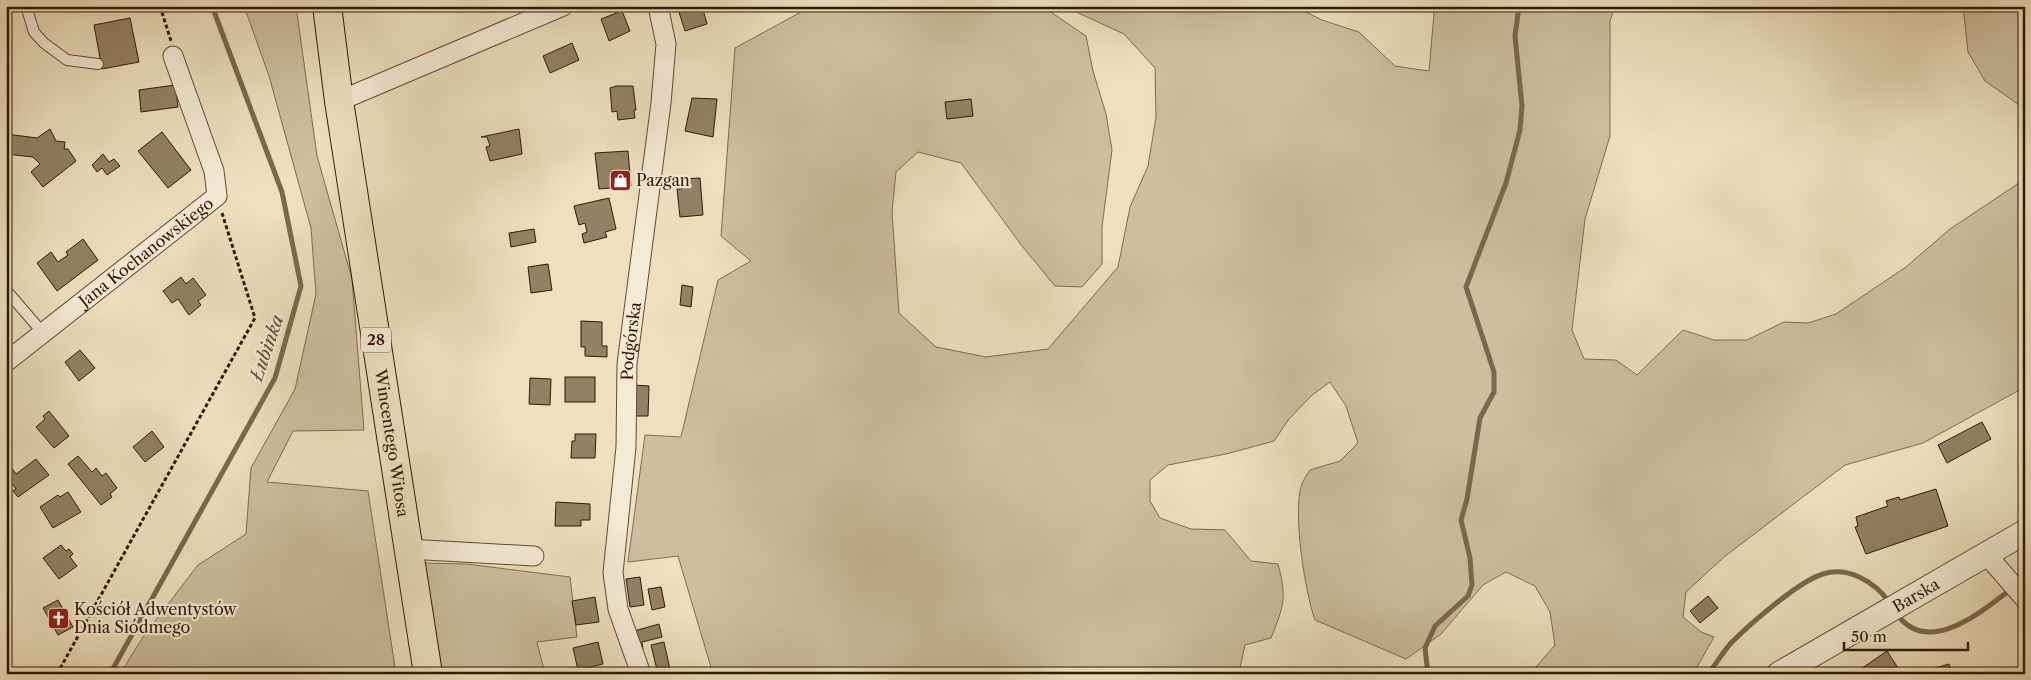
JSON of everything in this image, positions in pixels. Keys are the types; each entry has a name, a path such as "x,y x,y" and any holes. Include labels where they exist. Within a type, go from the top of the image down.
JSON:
{"main road":[{"name":"Wincentego Witosa","path":"327,6 339,101 428,674"}],"street":[{"path":"339,101 563,6"},
{"name":"Podgórska","path":"641,674 618,609 612,573 626,448 627,364 662,103 666,44 658,6"},
{"name":"Jana Kochanowskiego","path":"6,362 217,196 214,171 174,53"},
{"name":"Barska","path":"1779,674 2025,532"},
{"path":"408,549 534,556"},
{"path":"1986,554 2025,599"}],"lane":[{"path":"26,6 34,32 44,43 67,60 98,64"},
{"path":"6,290 43,333"}],"path":[{"path":"160,6 174,53"},
{"path":"57,674 255,318 217,196"}],"shaded area":[{"path":"244,6 296,6 317,156 352,279 364,430 293,431 267,482 368,491 396,674 120,674 143,637 198,565 246,534 251,468 295,389 316,294 311,228 269,76"},
{"path":"812,6 1042,6 1086,36 1093,71 1106,114 1112,150 1102,227 1102,264 1082,287 1055,286 1022,246 961,163 918,152 896,172 892,212 899,313 936,347 986,357 1048,349 1118,267 1130,207 1148,166 1156,117 1155,68 1124,34 1063,6 1294,6 1322,20 1359,32 1395,66 1429,71 1434,14 1429,6 1615,6 1610,21 1610,136 1585,219 1572,330 1584,359 1616,360 1637,375 1683,330 1714,340 1747,340 1784,322 1808,323 1836,314 1906,267 1950,229 2025,179 2025,387 1923,443 1845,465 1724,557 1686,592 1683,617 1701,632 1714,637 1693,674 1530,674 1555,645 1550,612 1535,586 1506,572 1483,585 1441,634 1406,659 1315,620 1307,591 1301,552 1298,513 1299,496 1302,484 1310,470 1340,461 1358,443 1346,406 1330,382 1311,396 1289,419 1274,441 1226,454 1168,465 1150,480 1150,501 1160,518 1191,529 1225,530 1251,561 1278,564 1283,585 1283,601 1271,638 1245,645 1240,668 1234,674 713,674 678,556 628,562 645,435 681,437 718,280 751,261 721,236 735,48"},
{"path":"1963,6 2025,6 2025,109 1985,81 1968,52"},
{"path":"424,563 467,564 570,577 577,637 537,642 545,674 439,674"}],"building":[{"path":"677,6 702,6 707,24 685,31"},
{"path":"622,11 630,31 609,41 601,19"},
{"path":"130,18 139,62 102,69 94,25"},
{"path":"572,43 579,60 550,73 543,56"},
{"path":"175,85 178,107 141,112 139,90"},
{"path":"633,86 635,118 618,120 617,111 612,112 610,88"},
{"path":"692,98 717,99 713,137 685,131"},
{"path":"971,99 973,116 947,119 945,102"},
{"path":"50,129 56,141 65,142 64,149 68,149 76,161 43,187 31,172 40,164 33,157 6,154 6,134 37,138"},
{"path":"519,129 522,154 490,161 486,147 490,146 487,137 481,137"},
{"path":"162,132 191,170 168,188 138,151"},
{"path":"628,151 631,186 599,189 595,153"},
{"path":"103,154 109,162 114,159 120,166 107,175 102,168 97,172 92,165"},
{"path":"700,178 703,215 680,217 677,189 682,189 682,179"},
{"path":"609,198 616,229 605,232 607,237 584,243 582,234 587,232 585,223 579,225 574,206"},
{"path":"534,229 536,242 511,247 509,233"},
{"path":"83,239 98,260 57,291 37,263 51,252 58,262 68,255 66,252"},
{"path":"548,264 552,290 531,293 528,267"},
{"path":"181,277 186,284 193,278 206,295 198,301 201,305 189,315 178,299 172,303 163,291"},
{"path":"682,285 693,287 691,307 680,305"},
{"path":"581,321 602,322 602,346 607,346 607,357 585,356 585,347 581,347"},
{"path":"80,350 95,368 79,381 65,362"},
{"path":"565,377 595,377 595,402 565,402"},
{"path":"530,378 551,379 550,405 529,404"},
{"path":"634,385 649,386 648,416 632,416"},
{"path":"49,411 69,436 54,448 36,427 45,419 43,416"},
{"path":"1982,422 1991,439 1947,463 1938,445"},
{"path":"152,431 164,447 145,462 133,447"},
{"path":"575,434 596,434 595,458 571,458 572,441 575,441"},
{"path":"78,456 92,472 96,468 102,476 106,473 117,488 110,494 112,497 101,505 68,464"},
{"path":"36,459 49,475 18,497 13,491 16,489 9,479 6,481 6,470 11,467 16,474"},
{"path":"1936,489 1948,526 1866,554 1855,527 1858,526 1856,517 1888,506 1886,501 1899,497 1900,500"},
{"path":"68,492 81,512 53,528 40,507 58,495 60,497"},
{"path":"556,502 590,504 590,520 581,520 581,526 555,526"},
{"path":"61,545 66,551 69,549 73,554 70,557 77,566 59,579 43,558"},
{"path":"640,577 644,605 630,607 626,579"},
{"path":"661,587 665,607 652,610 648,589"},
{"path":"1708,596 1718,608 1700,623 1690,611"},
{"path":"595,597 599,622 576,625 572,601"},
{"name":"Kościół Adwentystów Dnia Siódmego","path":"58,600 73,627 58,635 43,608"},
{"path":"659,624 662,637 642,642 643,649 632,652 627,633"},
{"path":"598,642 603,664 578,670 573,648"},
{"path":"664,642 671,674 658,674 651,645"},
{"path":"1887,651 1900,671 1897,674 1860,674 1858,671"},
{"path":"1949,664 1952,674 1926,674 1925,671"}],"waterway":[{"name":"Łubinka","path":"110,674 275,378 301,286 282,192 212,6"},
{"path":"1428,674 1425,648 1435,626 1468,596 1472,585 1470,558 1461,520 1467,499 1480,418 1494,392 1494,372 1466,287 1506,183 1520,130 1522,106 1515,36 1519,6"},
{"path":"1708,674 1725,650 1750,625 1788,594 1823,574 1832,572 1851,574 1869,582 1889,602"},
{"path":"1896,613 1909,626 1923,631 1938,631 1954,627 1969,619 2010,590"}],"place":[{"name":"Pazgan","path":"620,180"},
{"name":"Kościół Adwentystów Dnia Siódmego","path":"58,618"}]}
